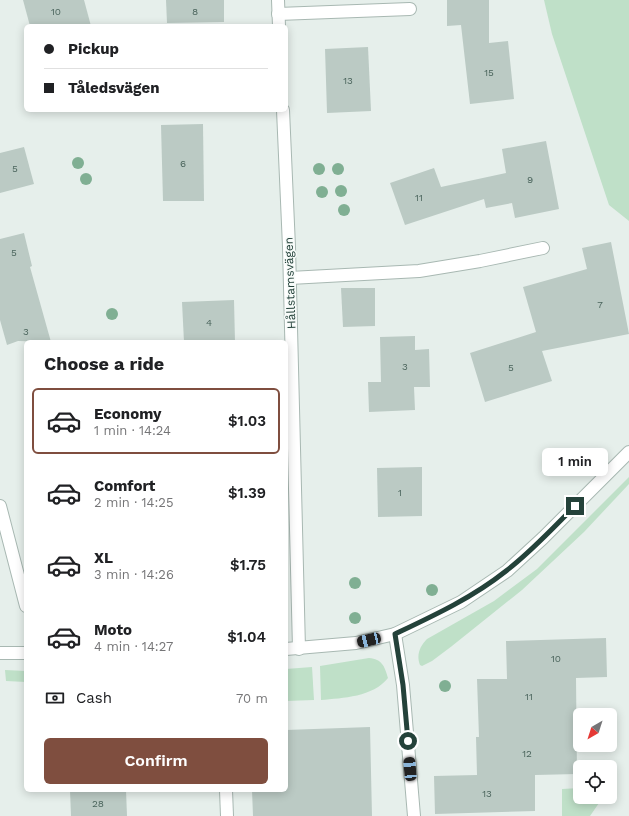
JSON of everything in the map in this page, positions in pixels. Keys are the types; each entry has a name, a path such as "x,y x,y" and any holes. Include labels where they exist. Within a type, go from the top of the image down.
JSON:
{"street":[{"path":"278,0 279,20 410,9"},
{"name":"Hållstamsvägen","path":"283,112 290,278 298,649"},
{"path":"290,278 419,271 480,261 543,248"},
{"path":"288,649 356,643 395,634 461,602 506,571 544,538 629,452"},
{"path":"0,506 24,598"},
{"path":"395,634 403,685 414,816"},
{"path":"0,653 24,653"},
{"path":"226,792 227,816"}],"green space":[{"path":"544,0 629,0 629,221 609,205 552,34"},
{"path":"629,477 629,484 584,532 522,590 432,661 422,666 420,665 418,658 419,651 427,639 494,601 537,569"},
{"path":"369,658 380,662 386,670 388,678 382,684 366,693 321,700 320,666"},
{"path":"312,667 314,700 288,701 288,669"},
{"path":"5,670 24,671 24,682 6,681"},
{"path":"573,788 573,804 598,804 590,816 562,816 562,789"}],"building":[{"path":"23,0 84,0 90,24 29,24"},
{"path":"166,0 224,0 224,22 167,23"},
{"path":"447,0 489,0 489,43 508,41 514,99 470,104 461,25 447,26"},
{"path":"368,47 371,111 327,113 325,49"},
{"path":"203,124 204,201 163,201 161,125"},
{"path":"546,141 559,209 515,218 512,203 486,208 484,199 405,225 390,183 434,168 441,187 506,173 502,149"},
{"path":"24,147 34,184 0,193 0,153"},
{"path":"24,233 32,266 30,267 50,340 24,340 7,345 0,320 0,239"},
{"path":"611,242 629,334 542,351 552,381 485,402 470,353 536,332 523,287 587,269 582,248"},
{"path":"341,288 375,288 375,326 343,327"},
{"path":"234,300 235,340 184,340 182,302"},
{"path":"415,336 415,350 429,349 430,387 414,387 415,410 369,412 368,382 381,382 380,337"},
{"path":"422,467 422,516 378,517 377,468"},
{"path":"606,638 607,677 576,678 576,708 573,708 573,752 577,752 577,760 573,760 573,774 535,775 535,811 435,814 434,776 477,775 476,737 479,737 477,679 507,679 506,641"},
{"path":"370,727 372,816 253,816 252,792 288,792 288,730"},
{"path":"70,792 126,792 127,816 71,816"}],"route":[{"path":"408,741 403,685 395,634 461,602 506,571 544,538 575,506"}]}
